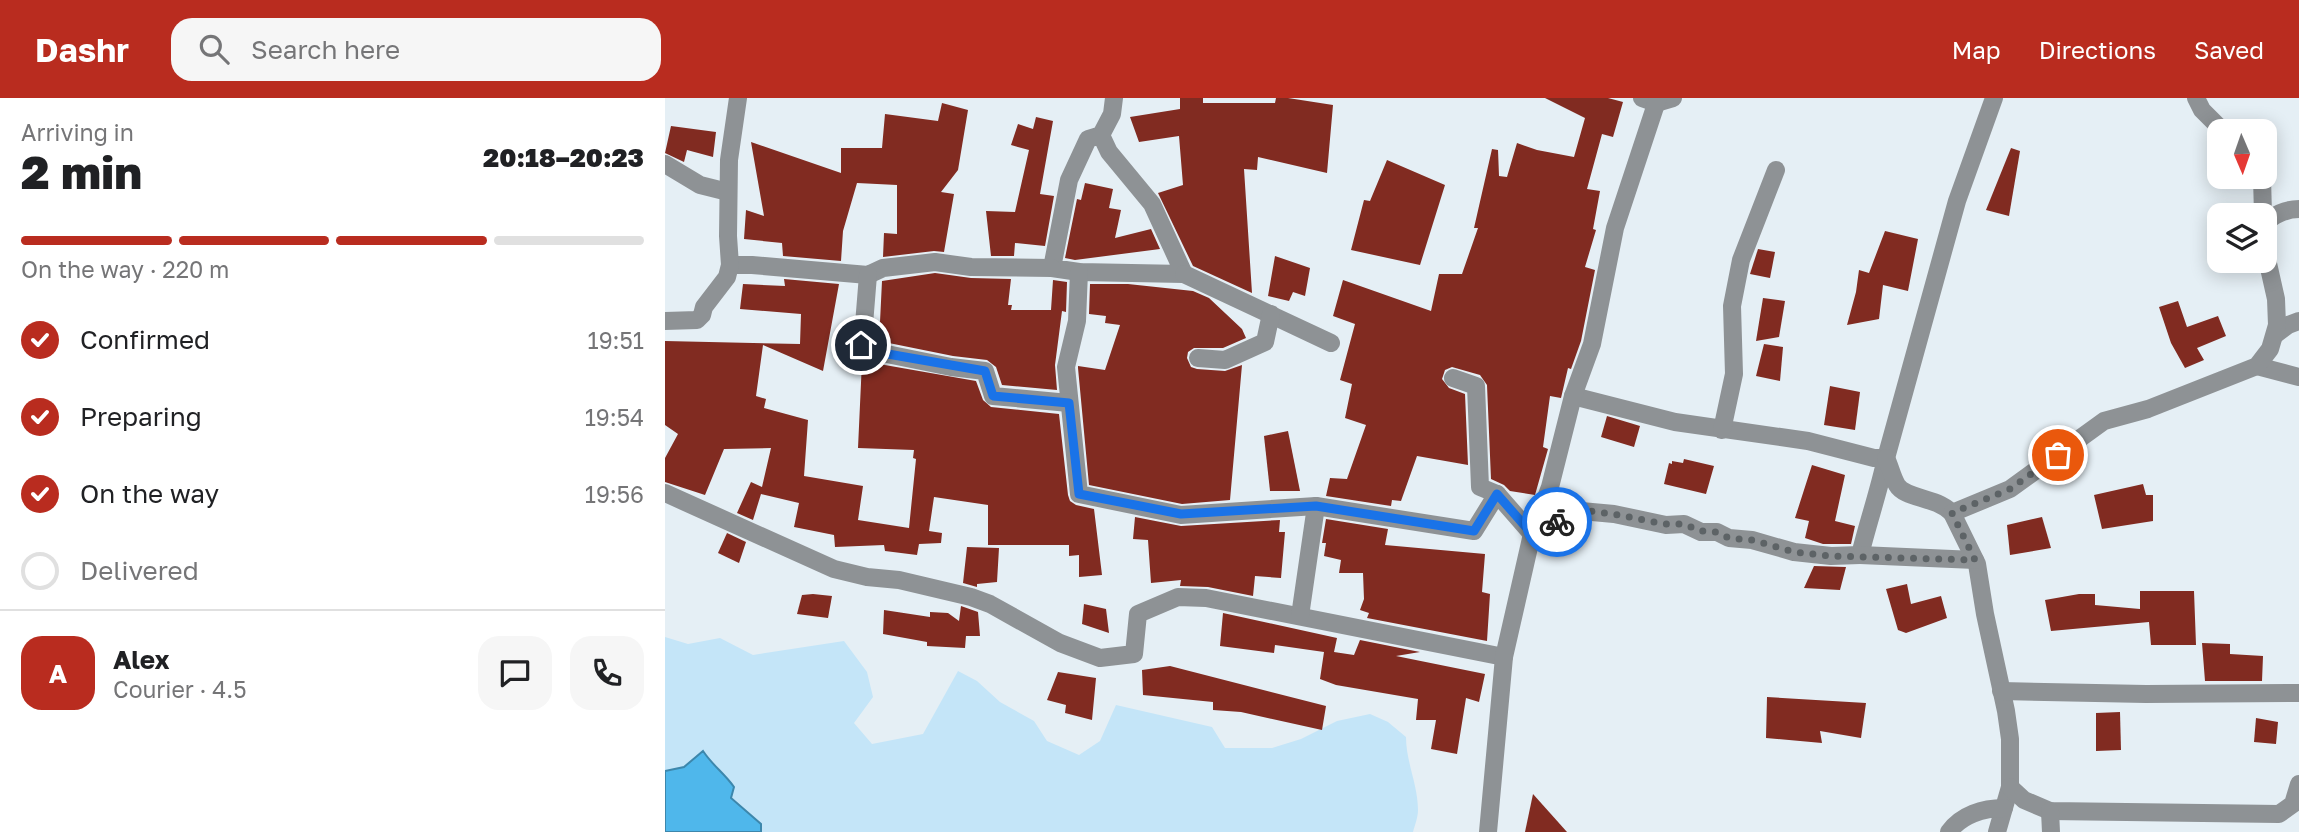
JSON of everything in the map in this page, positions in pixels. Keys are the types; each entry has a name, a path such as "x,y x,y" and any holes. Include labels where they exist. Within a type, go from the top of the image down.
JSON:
{"street":[{"path":"665,321 697,320 702,315 703,307 727,277 730,265 729,160 738,98"},
{"path":"1052,268 1069,180 1089,139 1101,135 1112,114 1114,98"},
{"path":"1860,555 1868,518 1880,490 1886,458 1957,201 1994,98"},
{"path":"2196,98 2211,119"},
{"path":"1488,832 1504,657 1532,534 1550,487 1573,396 1592,344 1615,228 1657,99"},
{"path":"1101,135 1109,152 1152,204 1184,274"},
{"path":"665,164 700,185 728,192"},
{"path":"1722,430 1734,374 1732,306 1741,260 1776,170"},
{"path":"2277,215 2288,209 2299,209"},
{"path":"730,265 867,275 883,268 935,262 971,267 1184,274 1331,343"},
{"path":"1079,272 1077,321 1066,367 1079,494 1181,514 1316,506 1474,531 1497,494"},
{"path":"1952,513 2010,489 2104,421 2148,410 2257,366 2266,358 2276,334 2276,299 2270,273"},
{"path":"867,275 862,349 945,366 985,371 993,396 1069,403"},
{"path":"1198,358 1225,360 1265,342 1271,314"},
{"path":"2276,334 2299,321"},
{"path":"2257,366 2299,377"},
{"path":"1453,379 1476,386 1480,487 1497,494 1532,534"},
{"path":"1573,396 1675,422 1808,441 1874,458 1886,458"},
{"path":"1886,458 1898,487 1908,494 1944,505 1952,513 1975,560 2010,739 2010,787 1997,832"},
{"path":"665,493 834,569 910,583 990,604 1060,643 1100,658 1134,653 1138,614 1178,597 1206,598 1504,657"},
{"path":"1300,616 1316,506"},
{"path":"1532,534 1581,510 1665,524 1684,524 1701,531 1717,532 1729,538 1752,540 1794,552 1831,556 1975,560"},
{"path":"2001,691 2299,693"},
{"path":"2010,787 2024,800 2050,811 2279,814 2290,808 2298,792"},
{"path":"1949,832 1957,820 1982,810 2004,808"},
{"path":"2050,811 2051,832"}],"shaded area":[{"path":"665,637 688,644 720,638 753,655 844,641 867,672 873,697 854,723 872,744 923,734 958,671 977,681 1000,702 1034,721 1047,741 1079,755 1100,741 1116,705 1212,727 1225,748 1272,748 1301,739 1337,721 1370,714 1388,722 1406,737 1417,801 1417,818 1413,832 665,832"}],"water":[{"path":"703,751 734,787 731,798 761,824 761,832 665,832 665,771 684,767"}],"building":[{"path":"1180,98 1203,98 1203,103 1275,103 1276,98 1288,98 1333,105 1327,173 1258,157 1257,170 1244,169 1252,293 1193,266 1158,193 1183,185 1179,136 1139,142 1130,117 1180,109"},
{"path":"1545,98 1608,98 1623,102 1613,137 1602,134 1587,189 1600,191 1593,229 1596,230 1585,267 1595,270 1581,341 1571,369 1568,368 1561,398 1550,396 1543,447 1548,449 1535,495 1510,491 1491,479 1487,385 1480,375 1452,367 1445,370 1442,379 1449,388 1465,394 1468,465 1417,456 1401,501 1392,500 1391,506 1326,496 1330,478 1347,479 1366,425 1345,418 1352,384 1340,380 1355,324 1333,316 1343,280 1431,311 1439,274 1462,274 1478,228 1474,228 1492,149 1498,150 1499,176 1507,177 1517,143 1574,157 1585,118"},
{"path":"942,103 968,110 958,170 941,192 954,194 944,252 883,257 884,233 897,234 897,185 857,183 843,231 841,261 783,256 782,243 744,239 746,210 764,216 751,142 841,173 841,148 882,148 885,114 938,121"},
{"path":"1036,117 1053,121 1040,194 1054,196 1045,246 1015,243 1014,256 991,256 986,211 1015,212 1029,150 1011,145 1018,124 1033,129"},
{"path":"671,126 716,132 713,157 687,150 684,162 665,153"},
{"path":"2011,148 2020,151 2009,216 1986,210"},
{"path":"1387,160 1445,185 1420,265 1351,250 1364,200 1370,201"},
{"path":"1085,183 1113,189 1109,208 1121,210 1115,238 1151,229 1160,249 1075,260 1065,258 1077,199 1081,200"},
{"path":"1885,231 1918,239 1908,291 1883,285 1879,319 1847,325 1859,270 1869,273"},
{"path":"1758,249 1775,252 1770,278 1750,274"},
{"path":"1275,256 1310,268 1305,296 1293,292 1289,301 1268,296"},
{"path":"935,273 971,278 1011,279 1008,305 1012,305 1011,310 1051,310 1053,280 1067,282 1066,312 1062,311 1055,365 1057,390 1002,385 996,367 987,360 874,340 876,321 880,322 882,281"},
{"path":"784,279 839,284 823,371 763,345 756,396 766,399 764,408 808,420 804,476 863,486 858,520 909,528 916,459 913,458 914,450 858,448 862,361 976,381 983,400 991,407 1059,414 1068,495 1070,501 1076,505 1094,509 1102,575 1079,577 1079,555 1069,556 1069,545 988,545 988,505 934,497 929,531 942,533 941,543 919,544 917,555 885,551 884,545 835,547 834,535 794,527 799,503 761,494 753,520 737,513 751,482 762,487 771,448 724,449 705,495 665,482 665,458 678,434 665,425 665,341 800,344 801,314 740,309 743,284 785,286"},
{"path":"1090,284 1128,284 1193,291 1209,298 1242,329 1246,338 1223,348 1194,348 1188,352 1187,358 1191,367 1197,369 1225,371 1242,365 1230,500 1182,504 1089,485 1078,366 1105,370 1120,325 1105,323 1106,316 1089,314"},
{"path":"1763,298 1785,301 1779,337 1756,341"},
{"path":"2178,301 2187,327 2218,316 2226,336 2197,348 2204,360 2185,368 2171,343 2159,307"},
{"path":"1764,344 1783,347 1780,381 1756,376"},
{"path":"1830,386 1860,392 1855,430 1824,425"},
{"path":"1607,416 1640,426 1634,447 1601,437"},
{"path":"1288,431 1300,491 1270,491 1264,436"},
{"path":"1684,459 1714,466 1706,494 1664,484 1669,463 1683,463"},
{"path":"1812,465 1845,475 1835,521 1855,526 1851,544 1823,544 1805,538 1809,521 1795,518"},
{"path":"2143,484 2146,495 2153,495 2153,521 2102,529 2094,495"},
{"path":"1135,517 1181,526 1280,520 1279,532 1285,532 1281,578 1255,576 1253,596 1208,587 1180,586 1181,580 1151,583 1148,540 1133,539"},
{"path":"2042,517 2051,548 2010,555 2007,525"},
{"path":"1326,519 1388,529 1385,545 1485,554 1482,592 1490,594 1487,641 1367,618 1369,613 1360,610 1364,599 1363,573 1339,573 1341,560 1324,556 1326,543 1322,543"},
{"path":"727,533 746,542 739,563 718,553"},
{"path":"967,547 999,548 997,582 977,584 977,587 963,583"},
{"path":"1814,566 1846,567 1840,590 1804,588"},
{"path":"1907,584 1911,604 1941,596 1947,618 1906,633 1898,630 1886,589"},
{"path":"2140,591 2194,591 2196,645 2151,645 2149,622 2051,631 2045,600 2095,594 2095,605 2140,609"},
{"path":"802,595 832,596 828,618 797,614"},
{"path":"1084,604 1106,609 1109,633 1082,624"},
{"path":"961,606 978,612 980,636 966,636 965,648 927,646 927,642 883,634 884,610 930,617 930,612 948,613 959,621"},
{"path":"1223,613 1337,638 1334,652 1354,655 1360,640 1420,652 1396,656 1485,674 1479,702 1466,698 1457,754 1431,749 1436,720 1416,720 1418,699 1336,685 1320,679 1324,652 1275,645 1274,653 1220,646"},
{"path":"2202,643 2230,644 2230,654 2263,656 2262,681 2205,681"},
{"path":"1170,666 1326,706 1322,730 1241,712 1213,710 1213,702 1143,695 1142,670"},
{"path":"1058,672 1096,678 1092,720 1065,713 1066,705 1047,700"},
{"path":"1767,697 1866,703 1861,738 1820,731 1822,743 1766,738"},
{"path":"2120,712 2121,750 2096,751 2096,713"},
{"path":"2256,718 2278,722 2276,744 2254,742"},
{"path":"1533,794 1567,832 1525,832"}],"way so far":[{"path":"1557,522 1581,510 1665,524 1684,524 1701,531 1717,532 1729,538 1752,540 1794,552 1831,556 1975,560 1952,513 2010,489 2058,455"}],"route":[{"path":"861,345 865,350 985,371 993,396 1069,403 1079,494 1181,514 1316,506 1474,531 1497,494 1532,534 1557,522"}]}
